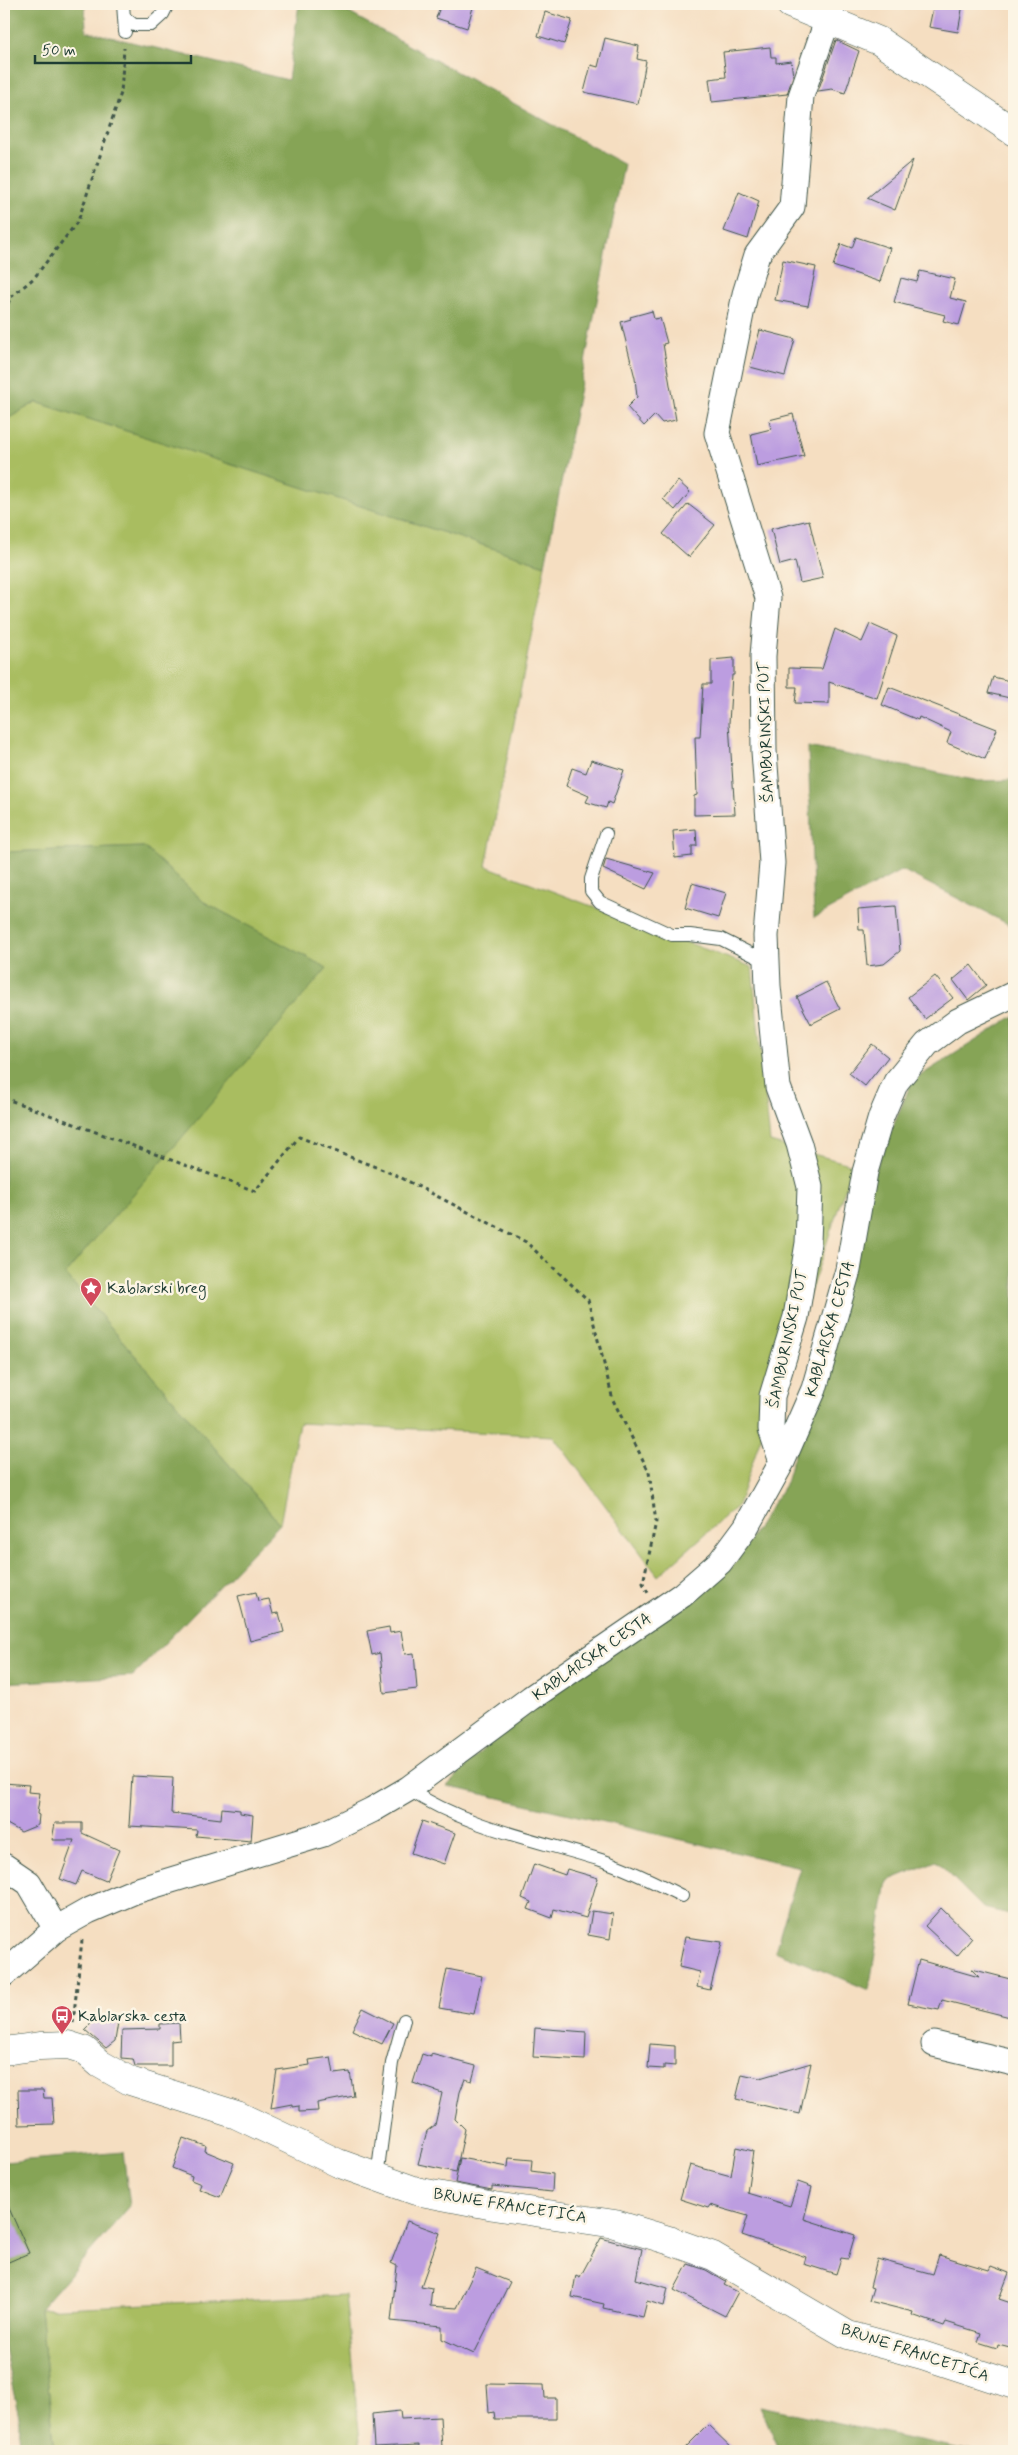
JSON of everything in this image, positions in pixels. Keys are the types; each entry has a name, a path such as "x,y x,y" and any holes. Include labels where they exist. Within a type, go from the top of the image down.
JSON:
{"street":[{"path":"790,4 830,12 878,41 1014,132"},
{"name":"ŠAMBURINSKI PUT","path":"782,1462 771,1429 772,1396 796,1318 808,1243 810,1186 799,1144 778,1088 767,962 766,936 772,863 764,751 763,656 768,598 717,433 745,294 757,255 792,207 801,96 830,12"},
{"name":"KABLARSKA CESTA","path":"4,1974 56,1929 88,1912 135,1892 323,1834 372,1810 408,1789 531,1698 658,1611 720,1562 746,1527 782,1462 814,1389 848,1270 868,1163 881,1117 896,1082 927,1044 958,1021 996,1001 1014,994"},
{"path":"4,1866 29,1883 56,1929"},
{"path":"934,2044 1014,2063"},
{"name":"BRUNE FRANCETIĆA","path":"4,2051 40,2046 71,2046 84,2050 100,2064 130,2081 237,2115 323,2156 416,2191 494,2206 615,2224 668,2240 713,2256 848,2335 922,2355 1014,2385"}],"lane":[{"path":"123,4 125,32"},
{"path":"124,17 134,25 150,25 164,14 168,4"},
{"path":"606,834 591,879 591,891 600,902 672,935 690,935 721,940 767,962"},
{"path":"408,1789 450,1812 551,1846 603,1860 682,1896"},
{"path":"377,2177 392,2063 404,2020"}],"path":[{"path":"4,311 11,297 34,278 78,221 120,93 125,32"},
{"path":"4,1098 255,1191 299,1137 396,1174 526,1242 588,1300 613,1400 649,1472 656,1522 643,1583 658,1611"},
{"path":"71,2046 78,1968 88,1912"}],"green space":[{"path":"4,4 85,4 86,31 288,80 299,4 333,4 624,164 545,565 36,402 4,421"},
{"path":"36,402 545,565 486,866 752,967 770,1142 853,1165 738,1505 658,1576 553,1436 299,1423 280,1524 65,1274 326,968 204,902 144,847 4,852 4,421"},
{"path":"808,747 979,781 1014,780 1014,927 902,870 814,918"},
{"path":"144,847 204,902 327,968 65,1274 280,1524 133,1676 4,1683 4,852"},
{"path":"1014,1016 1014,1915 983,1908 936,1861 887,1881 869,1990 775,1951 800,1867 447,1786 514,1718 733,1566 786,1483 875,1170 912,1081"},
{"path":"123,2152 130,2206 40,2309 55,2451 19,2451 20,2422 4,2348 4,2162"},
{"path":"345,2295 361,2451 55,2451 40,2309"},
{"path":"760,2406 971,2451 780,2451"}],"building":[{"path":"441,4 474,4 467,28 436,18"},
{"path":"934,4 963,4 958,32 929,27"},
{"path":"545,12 572,20 564,44 538,36"},
{"path":"605,38 639,46 637,59 646,61 638,104 584,92 591,65 598,67"},
{"path":"836,40 859,51 845,93 832,89 818,91"},
{"path":"770,47 771,57 776,57 776,63 791,61 793,76 787,94 712,102 709,79 726,77 723,52"},
{"path":"913,160 895,210 867,198"},
{"path":"739,192 759,201 748,239 724,231"},
{"path":"856,237 890,248 880,282 833,266 841,244 852,248"},
{"path":"783,260 816,267 808,306 775,300"},
{"path":"920,271 955,279 950,298 966,302 959,325 943,321 945,315 894,302 901,278 917,282"},
{"path":"652,311 654,319 660,318 667,343 663,344 676,420 662,423 655,415 644,426 627,407 637,397 635,378 621,322 631,319 630,317"},
{"path":"760,330 795,339 785,376 750,367"},
{"path":"793,414 804,456 757,466 751,434 771,429 769,420"},
{"path":"678,481 690,492 675,510 663,499"},
{"path":"688,504 715,525 689,557 663,534"},
{"path":"809,520 823,578 800,583 795,561 780,565 771,529"},
{"path":"870,624 897,636 877,698 829,682 829,704 795,703 797,687 789,687 789,668 822,669 835,629 862,642"},
{"path":"734,658 729,723 735,814 694,815 694,796 697,795 695,737 700,737 703,684 711,684 711,660"},
{"path":"993,677 1014,682 1014,699 988,693"},
{"path":"889,687 997,729 985,759 947,743 951,732 919,717 918,720 882,705"},
{"path":"591,760 624,770 612,804 608,802 606,808 586,802 589,796 566,786 572,768 586,773"},
{"path":"696,829 697,846 692,846 692,856 675,858 673,831"},
{"path":"606,859 655,873 646,889 603,869"},
{"path":"692,883 726,893 718,918 685,908"},
{"path":"896,906 900,951 884,964 867,966 864,930 859,930 858,909"},
{"path":"971,965 986,985 968,1000 953,980"},
{"path":"935,976 953,998 925,1019 908,997"},
{"path":"826,982 840,1009 811,1024 797,997"},
{"path":"872,1044 888,1057 865,1086 849,1073"},
{"path":"256,1592 258,1601 269,1599 273,1614 279,1613 284,1632 250,1641 238,1596"},
{"path":"389,1627 390,1633 401,1631 405,1654 414,1653 417,1689 384,1693 380,1653 372,1655 367,1631"},
{"path":"132,1776 173,1778 171,1813 221,1819 222,1808 240,1810 240,1813 253,1815 251,1841 196,1836 197,1830 129,1826"},
{"path":"4,1783 29,1785 28,1792 40,1793 37,1814 39,1815 38,1825 21,1832 7,1824 4,1818"},
{"path":"422,1821 455,1833 444,1864 411,1853"},
{"path":"55,1823 82,1823 82,1833 119,1850 106,1881 82,1871 76,1885 60,1879 74,1840 52,1840"},
{"path":"534,1864 565,1875 567,1869 598,1878 586,1918 554,1909 552,1918 528,1909 531,1902 522,1898"},
{"path":"941,1908 972,1938 957,1956 925,1926"},
{"path":"592,1911 613,1914 610,1939 588,1935"},
{"path":"685,1937 722,1942 710,1990 697,1987 700,1972 679,1967"},
{"path":"919,1960 979,1977 971,1969 1014,1980 1014,2018 942,2000 939,2010 908,2004"},
{"path":"447,1969 482,1976 474,2014 439,2008"},
{"path":"363,2008 393,2023 382,2044 352,2030"},
{"path":"91,2018 118,2022 115,2041 106,2048 85,2030 90,2025"},
{"path":"179,2023 180,2040 171,2041 171,2066 135,2066 133,2059 121,2058 122,2030 160,2029 160,2024"},
{"path":"535,2028 586,2032 585,2060 533,2057"},
{"path":"650,2044 675,2046 675,2066 664,2065 664,2069 648,2068"},
{"path":"422,2054 431,2057 431,2054 476,2066 472,2081 465,2079 460,2092 455,2119 465,2129 456,2172 418,2164 427,2131 435,2125 442,2093 413,2083"},
{"path":"331,2057 334,2074 350,2072 354,2096 317,2103 318,2111 299,2112 299,2106 292,2107 292,2104 271,2108 277,2070 310,2065 309,2060"},
{"path":"811,2063 800,2114 736,2099 742,2074 760,2078"},
{"path":"18,2090 43,2090 44,2098 52,2098 54,2124 19,2125"},
{"path":"183,2138 206,2146 205,2151 234,2163 220,2197 199,2189 201,2184 191,2180 192,2176 172,2168"},
{"path":"736,2147 753,2151 747,2193 790,2206 798,2182 812,2187 804,2219 855,2235 848,2259 841,2258 836,2274 804,2264 806,2257 742,2235 748,2216 710,2205 708,2208 680,2199 690,2165 731,2176"},
{"path":"460,2158 508,2167 509,2158 532,2160 531,2171 553,2174 552,2192 492,2186 492,2190 455,2183"},
{"path":"4,2197 29,2253 4,2264"},
{"path":"407,2221 440,2233 421,2286 432,2288 430,2306 457,2308 476,2268 510,2282 474,2354 442,2339 442,2326 391,2321 397,2266 391,2263"},
{"path":"601,2238 642,2249 636,2279 668,2288 664,2306 647,2301 643,2317 603,2308 604,2304 572,2297 576,2275 580,2277"},
{"path":"939,2255 989,2270 991,2266 1009,2273 999,2299 1014,2304 1014,2348 998,2344 997,2348 978,2342 981,2333 946,2322 944,2326 912,2315 913,2312 869,2301 873,2288 870,2287 877,2259 933,2274"},
{"path":"688,2264 706,2270 726,2282 724,2285 738,2292 725,2316 674,2290"},
{"path":"487,2384 544,2385 545,2398 556,2398 556,2419 495,2419 494,2412 489,2413"},
{"path":"400,2411 401,2419 440,2417 442,2447 419,2448 419,2445 374,2447 372,2414"},
{"path":"708,2425 735,2451 682,2451"}],"place":[{"name":"Kablarski breg","path":"91,1307"},
{"name":"Kablarska cesta","path":"62,2035"}]}
